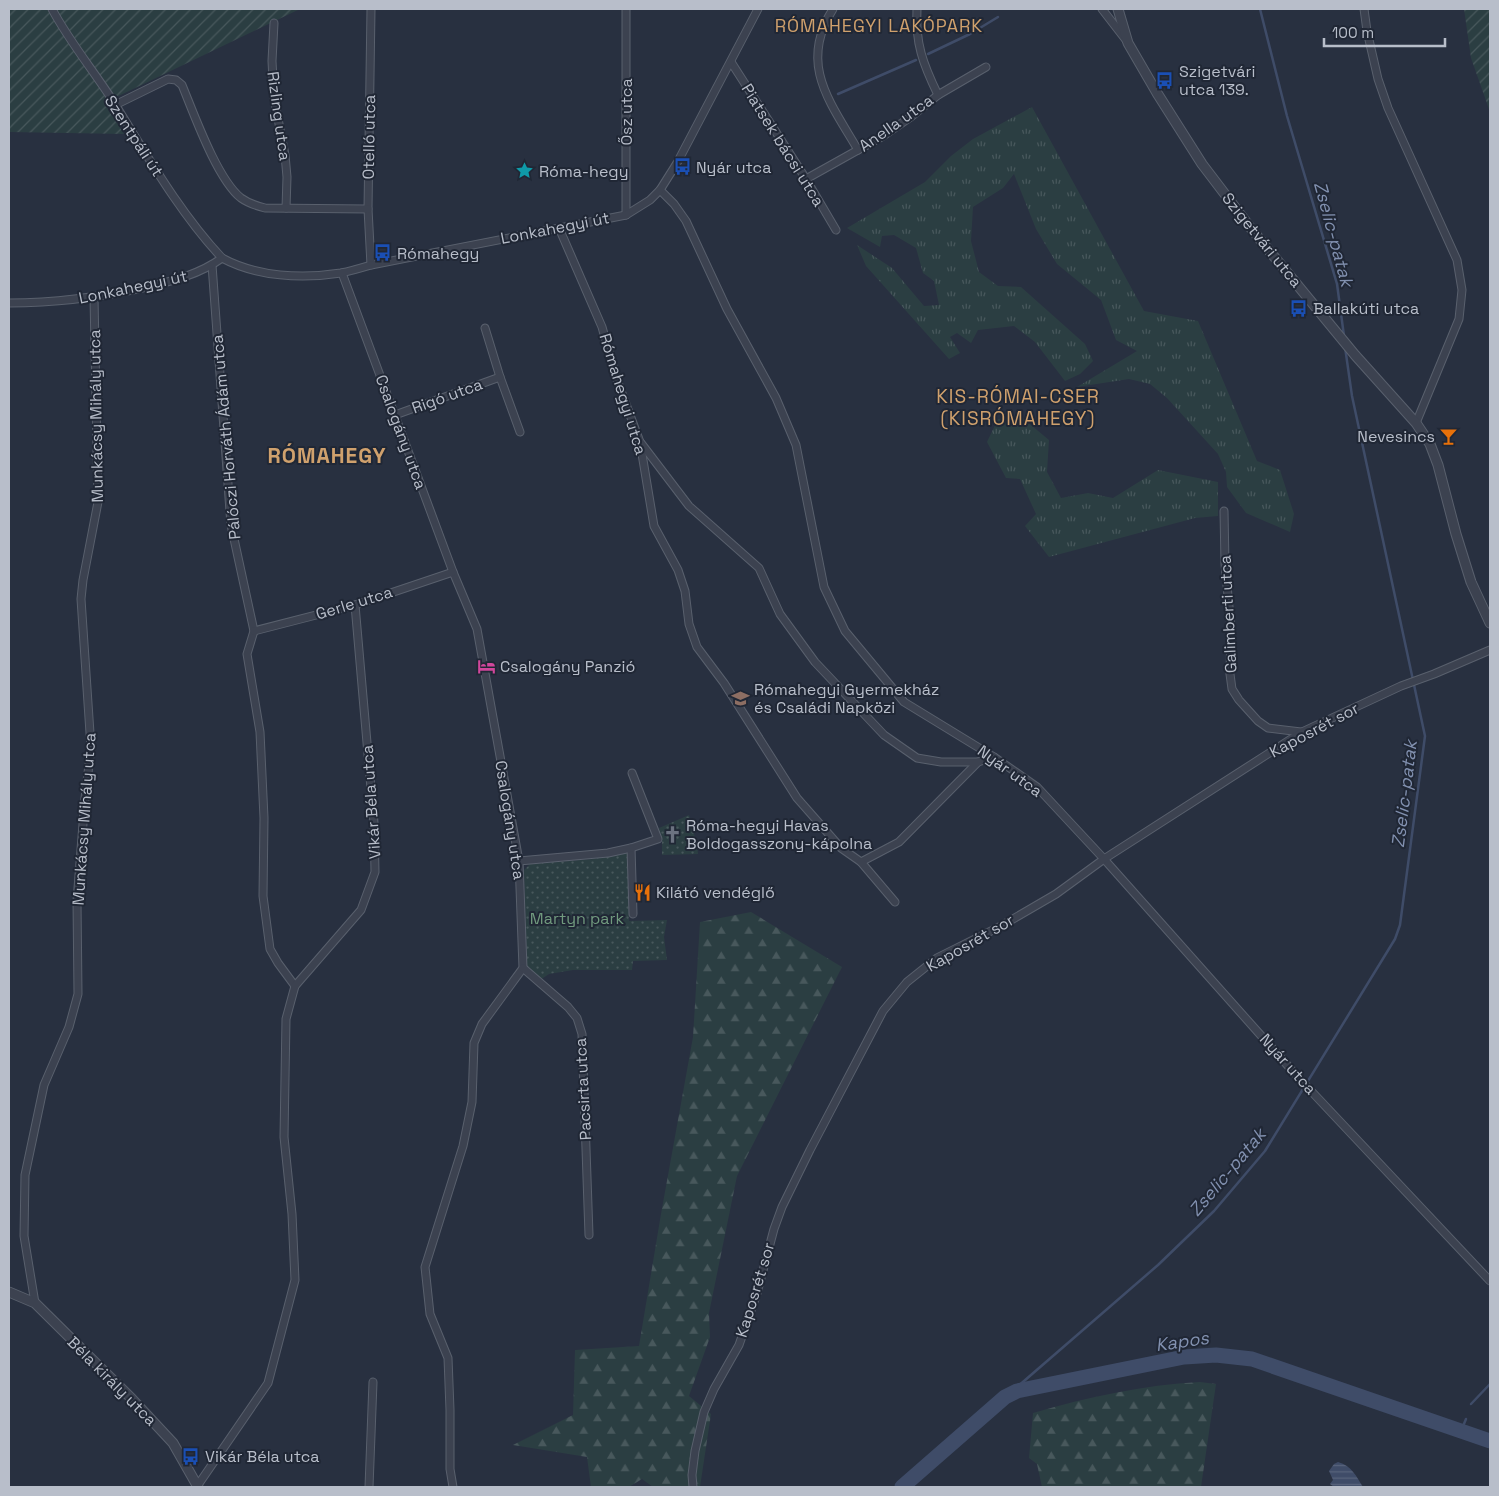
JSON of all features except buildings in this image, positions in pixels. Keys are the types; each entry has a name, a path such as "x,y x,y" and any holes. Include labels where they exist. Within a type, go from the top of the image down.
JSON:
{"street":[{"name":"Szentpáli út","path":"52,9 60,24 181,206 207,242 222,258"},
{"name":"Otelló utca","path":"370,9 368,209 371,265"},
{"name":"Ősz utca","path":"626,9 626,214"},
{"name":"Lonkahegyi út","path":"9,303 64,301 164,283 212,266 222,258 232,264 254,271 285,275 315,276 342,273 371,265 626,214 650,200 660,190 677,163 758,9"},
{"path":"833,9 820,35 818,52 819,70 825,94 858,150"},
{"path":"917,9 918,44 923,63 938,94"},
{"path":"1102,9 1128,43"},
{"name":"Szigetvári utca","path":"1118,9 1128,43 1202,164 1253,231 1355,355 1416,423 1430,444 1438,465 1471,582 1490,623"},
{"path":"1364,9 1378,79 1388,108 1457,260 1462,290 1459,319 1416,423"},
{"name":"Rizling utca","path":"274,23 272,52 274,98 285,155 287,177 286,208"},
{"name":"Piatsek bácsi utca","path":"731,62 806,179 836,230"},
{"name":"Anella utca","path":"806,179 858,150 912,116 938,94 986,67"},
{"path":"115,105 168,79 176,80 182,85 220,170 231,188 242,198 254,205 266,208 368,209"},
{"name":"Nyár utca","path":"660,190 674,204 686,221 727,309 776,398 796,445 824,587 845,632 904,702 994,757 1037,787 1307,1086 1490,1281"},
{"name":"Rómahegyi utca","path":"559,228 602,327 616,376 640,442 654,526 678,570 685,591 689,624 697,647 724,683 798,798 841,848 861,862 896,902"},
{"name":"Pálóczi Horváth Ádám utca","path":"212,266 231,525 254,631 247,654 260,732 264,818 263,896 270,949 278,963 296,986"},
{"name":"Csalogány utca","path":"342,273 453,572 477,629 519,861 523,968"},
{"name":"Munkácsy Mihály utca","path":"35,1303 24,1236 25,1175 44,1085 69,1026 78,994 77,901 91,748 81,599 95,522 98,483 94,297"},
{"name":"Rigó utca","path":"484,328 520,432"},
{"name":"Rigó utca","path":"395,415 500,377"},
{"path":"640,442 689,506 759,568 780,614 815,662 884,735 917,758 941,762 978,762 994,757"},
{"name":"Galimberti utca","path":"1224,511 1225,564 1232,628 1230,674 1232,689 1245,707 1258,721 1268,728 1302,732"},
{"name":"Gerle utca","path":"254,631 355,605 453,572"},
{"name":"Vikár Béla utca","path":"198,1486 268,1383 295,1280 292,1214 284,1137 286,1019 296,986 361,910 375,872 374,823 355,605"},
{"name":"Kaposrét sor","path":"693,1487 692,1475 695,1451 704,1412 714,1389 739,1345 757,1293 774,1229 782,1207 883,1011 907,982 937,958 1001,926 1056,894 1104,859 1302,732 1406,684 1490,650"},
{"path":"861,862 899,842 978,762"},
{"path":"519,861 586,855 630,848 658,838 632,773"},
{"path":"630,848 633,914"},
{"path":"453,1487 450,1469 448,1358 430,1314 425,1267 463,1146 472,1102 474,1043 482,1024 523,968"},
{"name":"Pacsirta utca","path":"523,968 568,1007 577,1018 582,1034 590,1235"},
{"name":"Béla király utca","path":"9,1292 35,1303 132,1398 174,1444 198,1486"},
{"path":"369,1487 373,1382"}],"green space":[{"path":"9,9 300,9 104,103 124,134 9,132"},
{"path":"1464,9 1490,9 1490,112 1471,58"},
{"path":"1032,107 1144,311 1198,321 1257,461 1280,470 1294,514 1290,532 1246,513 1227,487 1226,472 1218,454 1167,398 1150,384 1129,379 1077,387 1137,351 1116,340 1101,300 1057,264 1036,229 1014,174 1003,188 973,207 971,241 979,272 998,286 1021,287 1085,344 1093,361 1080,374 1065,381 1035,342 1014,326 978,330 971,343 957,333 950,337 960,353 949,359 866,266 857,245 892,268 924,306 939,305 934,281 923,273 916,248 894,235 882,236 880,247 847,228 925,182 951,156 973,139"},
{"path":"1020,416 1049,440 1047,472 1061,498 1088,493 1113,498 1158,470 1218,482 1218,516 1195,518 1049,557 1025,526 1036,514 1020,479 1006,478 987,442 998,419"},
{"path":"689,815 698,854 662,855 662,840 659,828"},
{"name":"Martyn park","path":"628,853 629,921 667,920 664,937 667,960 633,961 632,970 573,970 549,974 540,980 527,966 524,870 530,864 593,859"},
{"path":"751,912 842,967 737,1176 709,1313 710,1337 689,1396 711,1414 700,1487 653,1487 642,1479 629,1487 591,1487 587,1457 513,1445 573,1415 575,1350 639,1346 693,1037 700,922"},
{"path":"1200,1382 1216,1384 1201,1487 1042,1487 1037,1464 1029,1458 1033,1413 1116,1393"}],"water":[{"path":"1338,1462 1356,1475 1363,1487 1334,1487 1330,1484 1333,1480 1329,1471"}],"waterway":[{"name":"Zselic-patak","path":"1260,9 1287,116 1337,284 1344,336"},
{"path":"928,54 970,34 998,17"},
{"path":"838,94 916,60"},
{"name":"Zselic-patak","path":"1010,1394 1158,1265 1214,1211 1265,1151 1395,939 1400,925 1425,736 1352,396 1345,347"},
{"name":"Kapos","path":"902,1487 1005,1397 1017,1391 1184,1357 1216,1355 1252,1359 1490,1441"},
{"path":"1471,1404 1490,1384"},
{"path":"1461,1431 1466,1419"}],"place":[{"name":"Szigetvári utca 139.","path":"1165,80"},
{"name":"Nyár utca","path":"682,167"},
{"name":"Róma-hegy","path":"525,171"},
{"name":"Rómahegy","path":"383,253"},
{"name":"Ballakúti utca","path":"1299,308"},
{"name":"Nevesincs","path":"1449,436"},
{"name":"Csalogány Panzió","path":"486,666"},
{"name":"Rómahegyi Gyermekház és Családi Napközi","path":"740,698"},
{"name":"Róma-hegyi Havas Boldogasszony-kápolna","path":"672,834"},
{"name":"Kilátó vendéglő","path":"642,892"},
{"name":"Vikár Béla utca","path":"191,1456"}],"district":[{"name":"RÓMAHEGYI LAKÓPARK","path":"879,25"},
{"name":"KIS-RÓMAI-CSER (KISRÓMAHEGY)","path":"1018,407"},
{"name":"RÓMAHEGY","path":"327,455"}]}
